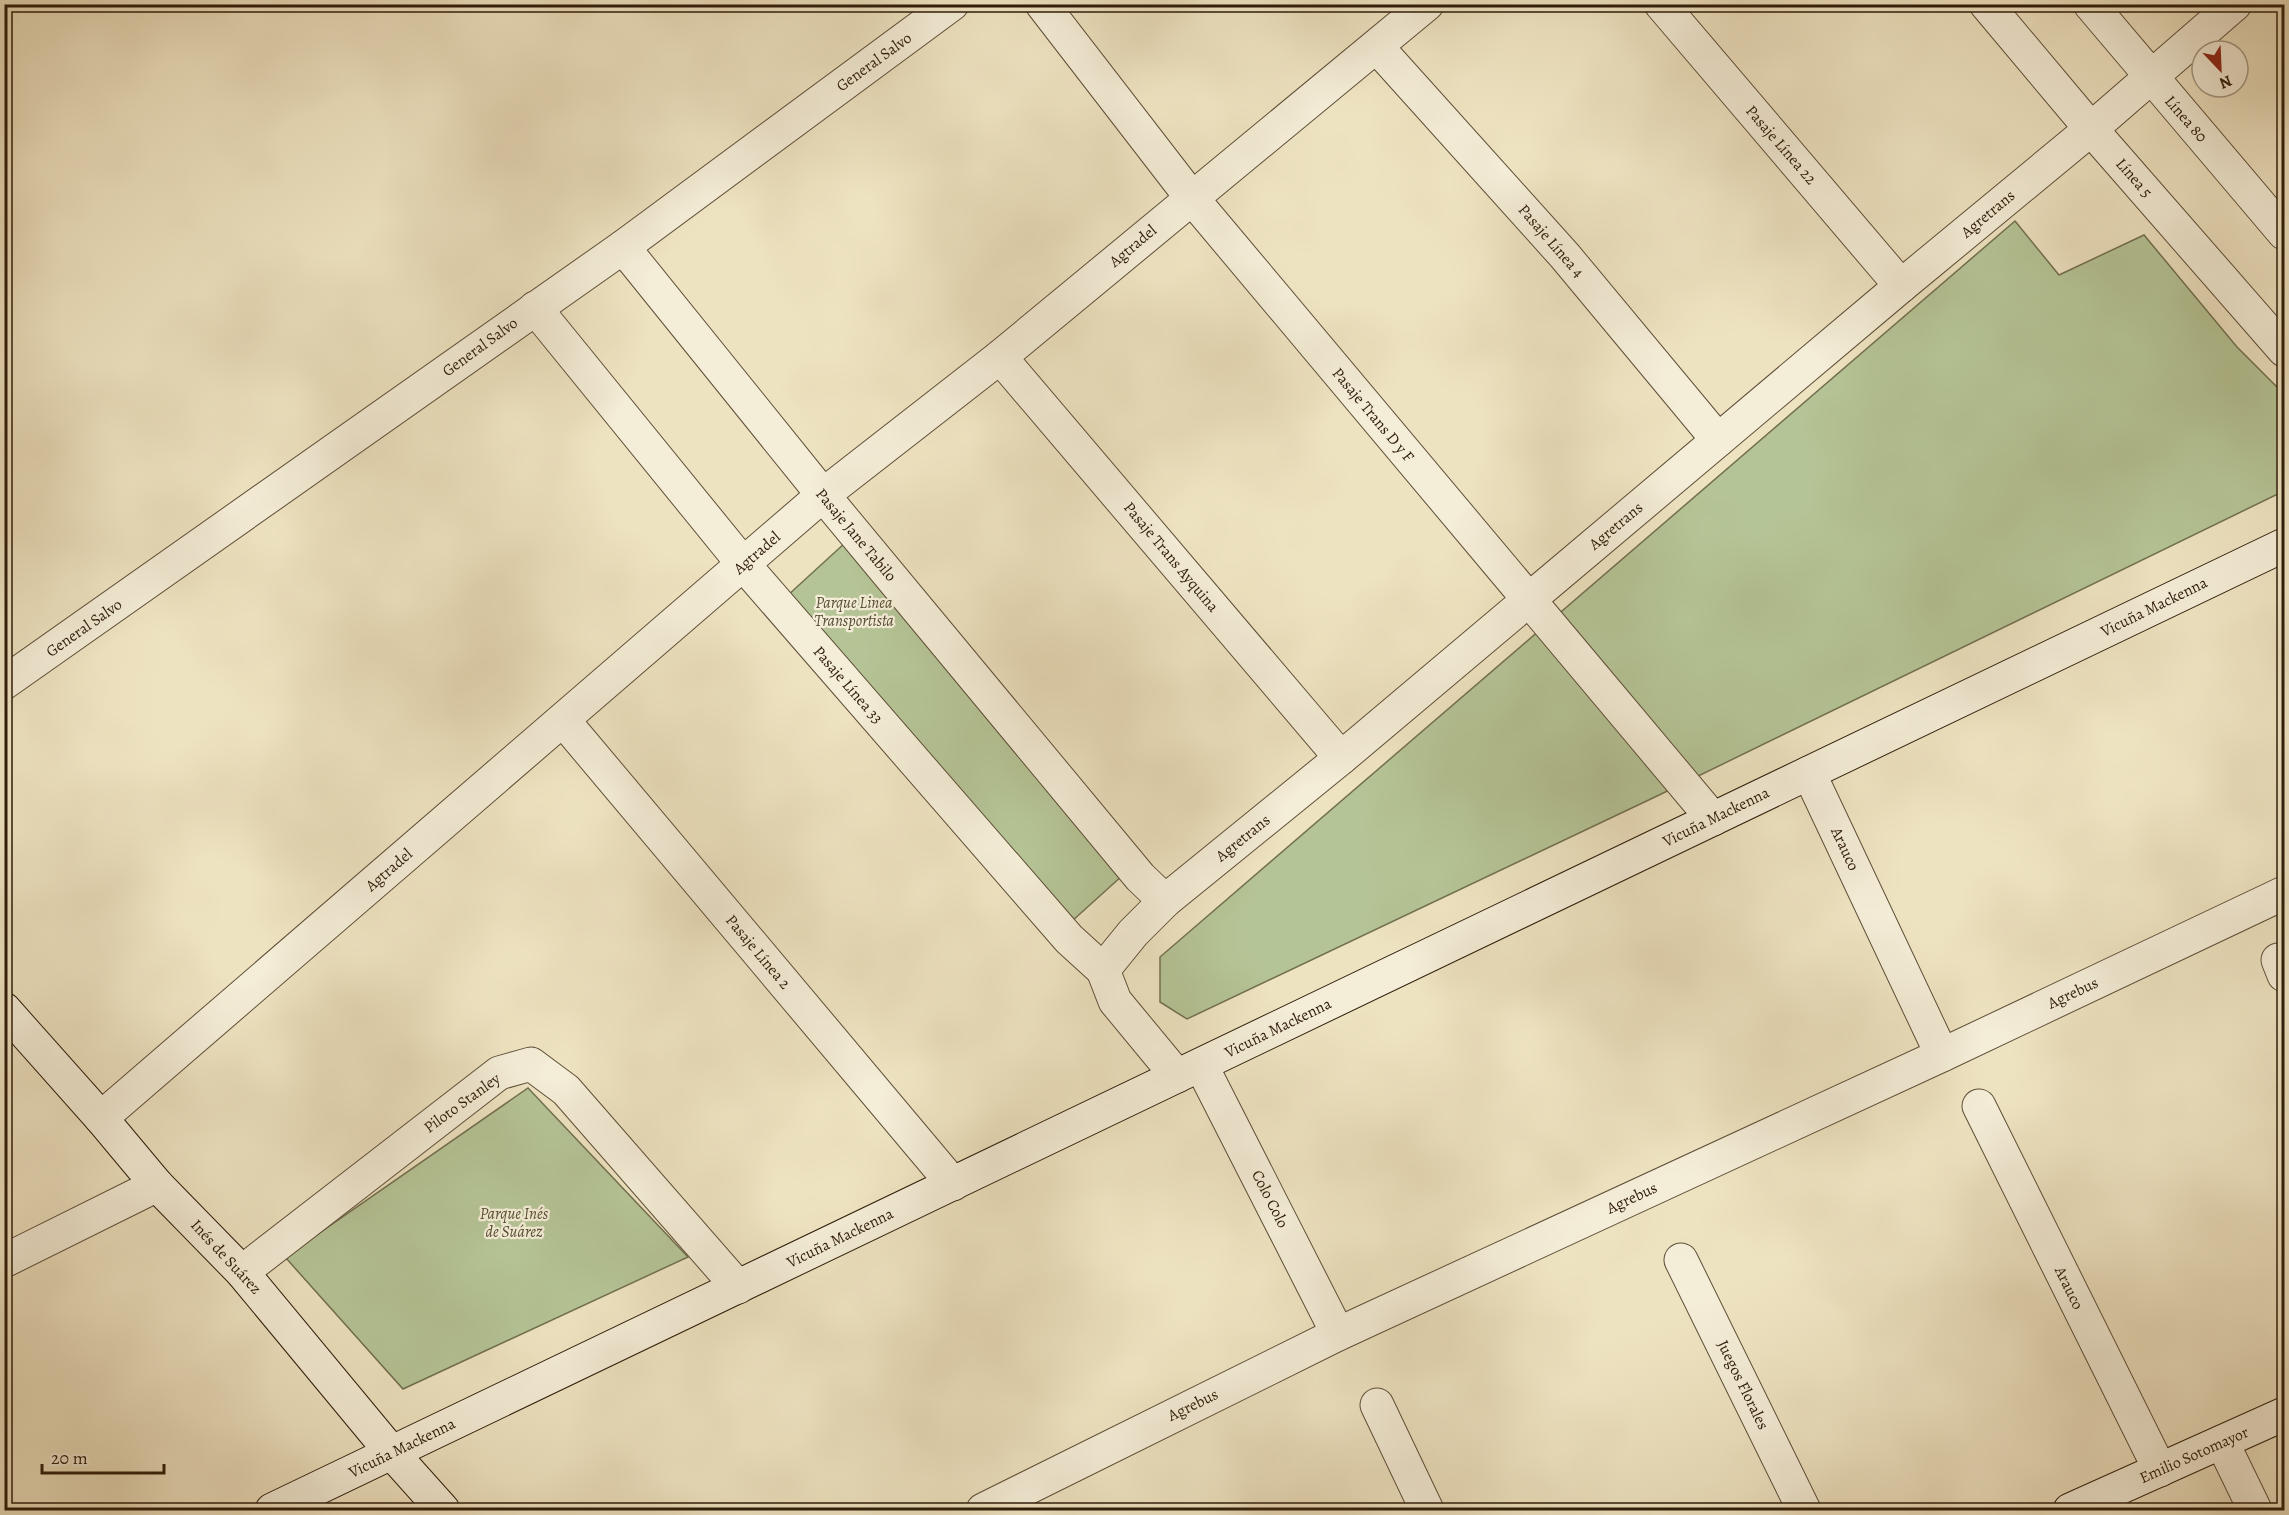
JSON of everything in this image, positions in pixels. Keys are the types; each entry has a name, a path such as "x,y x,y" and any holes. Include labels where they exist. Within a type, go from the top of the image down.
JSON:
{"street":[{"name":"General Salvo","path":"4,683 622,247 952,4"},
{"name":"Pasaje Trans D y F","path":"1042,4 1191,197 1713,819"},
{"name":"Agtradel","path":"101,1118 823,495 1000,357 1427,4"},
{"name":"Pasaje Línea 22","path":"1661,4 1901,286"},
{"name":"Línea 5","path":"1986,4 2091,129 2284,350"},
{"name":"Línea 80","path":"2090,4 2284,232"},
{"name":"Agretrans","path":"1103,970 1133,933 1165,901 1341,758 2091,129 2235,4"},
{"name":"Pasaje Línea 4","path":"1377,47 1565,256 1718,440"},
{"name":"Pasaje Jane Tabilo","path":"622,247 823,495 1140,877 1165,901"},
{"name":"Pasaje Línea 33","path":"535,308 744,565 1069,939 1103,970"},
{"name":"Pasaje Trans Ayquina","path":"1000,357 1341,758"},
{"name":"Vicuña Mackenna","path":"272,1510 2284,545"},
{"name":"Pasaje Línea 2","path":"563,720 953,1184"},
{"name":"Arauco","path":"1809,773 1942,1055"},
{"name":"Agrebus","path":"983,1510 1338,1334 1942,1055 2284,893"},
{"path":"1103,970 1114,1001 1189,1070"},
{"name":"Inés de Suárez","path":"4,1009 157,1185 242,1272 392,1453 443,1510"},
{"name":"Piloto Stanley","path":"242,1272 499,1073 531,1064 566,1090 738,1287"},
{"name":"Colo Colo","path":"1189,1070 1338,1334"},
{"name":"Arauco","path":"1979,1106 2160,1470"},
{"path":"4,1261 157,1185"},
{"name":"Juegos Florales","path":"1681,1260 1804,1510"},
{"path":"1377,1405 1427,1510"},
{"name":"Emilio Sotomayor","path":"2070,1510 2284,1414"},
{"path":"2222,1442 2255,1510"}],"green space":[{"path":"2015,221 2059,275 2144,235 2237,347 2284,394 2284,491 1655,797 1187,1019 1160,1002 1160,957"},
{"name":"Parque Linea Transportista","path":"846,542 1123,875 1071,922 787,596"},
{"name":"Parque Inés de Suárez","path":"528,1088 688,1257 403,1389 285,1257"}]}
